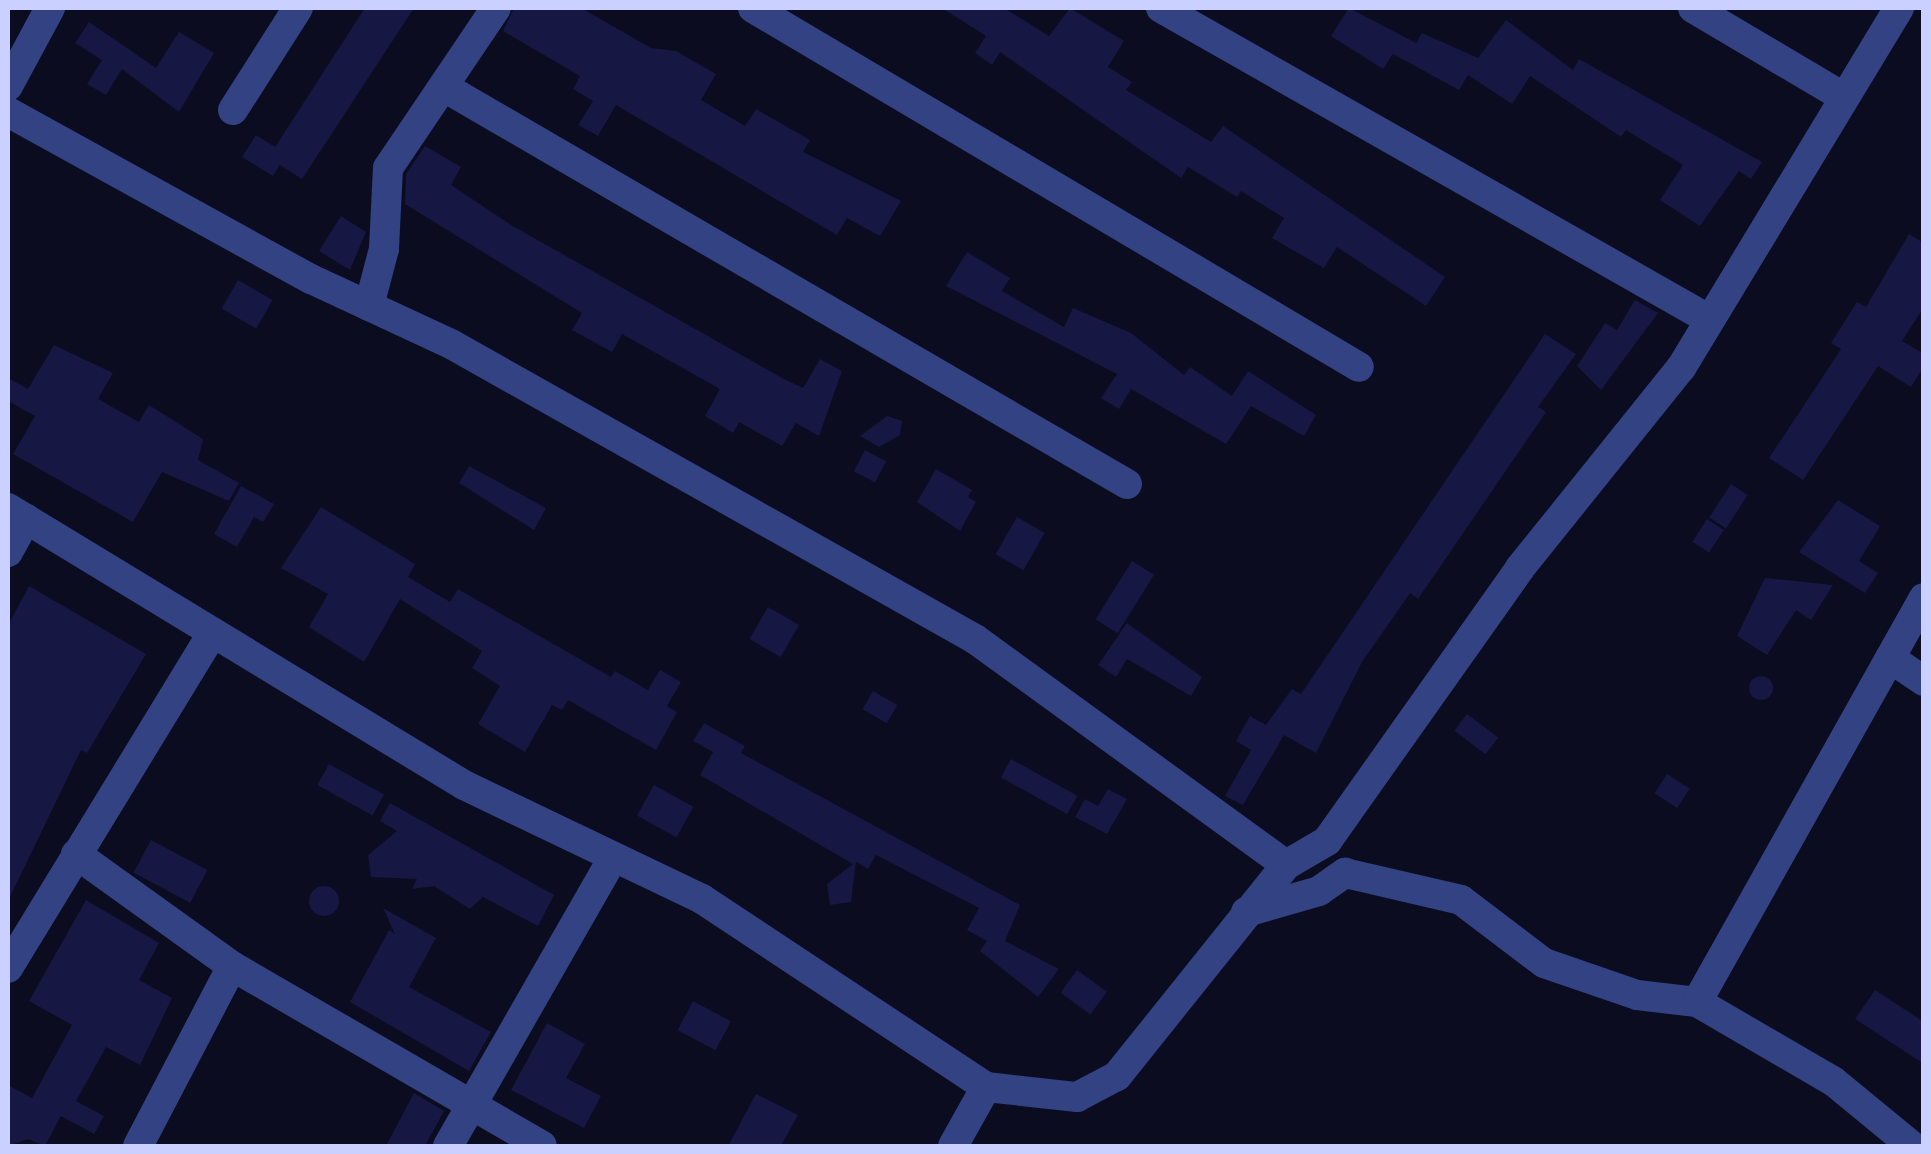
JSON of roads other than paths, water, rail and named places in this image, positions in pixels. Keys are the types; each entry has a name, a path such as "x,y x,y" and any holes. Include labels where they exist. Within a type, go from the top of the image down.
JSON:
{"street":[{"path":"8,86 50,8"},
{"path":"233,110 298,8"},
{"path":"368,306 384,248 388,168 496,8"},
{"path":"754,8 1360,367"},
{"path":"1161,8 1705,317"},
{"path":"1693,8 1840,95"},
{"path":"8,552 17,513 212,635 481,794 611,861 702,899 986,1087 1054,1100 1104,1087 1286,865 1327,841 1520,568 1636,431 1840,95 1899,8"},
{"path":"444,87 1127,484"},
{"path":"8,112 368,306 451,344 976,640 1286,865"},
{"path":"1697,1002 1924,598"},
{"path":"8,968 212,635"},
{"path":"1890,658 1924,680"},
{"path":"1327,841 1346,873"},
{"path":"76,854 232,966 542,1146"},
{"path":"448,1146 469,1101 611,861"},
{"path":"1246,912 1302,898 1346,873 1461,900 1544,963 1638,995 1697,1002 1833,1081 1912,1146"},
{"path":"138,1146 232,966"},
{"path":"953,1146 986,1087"}]}
